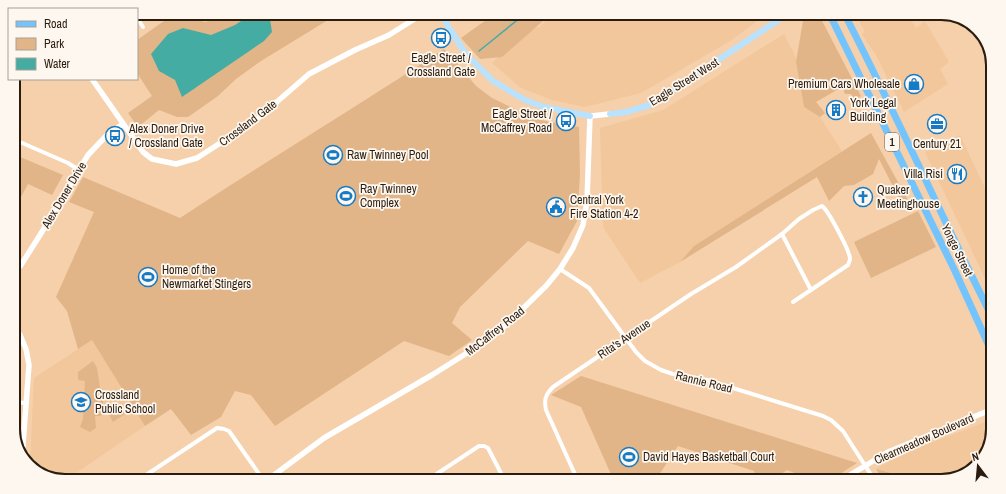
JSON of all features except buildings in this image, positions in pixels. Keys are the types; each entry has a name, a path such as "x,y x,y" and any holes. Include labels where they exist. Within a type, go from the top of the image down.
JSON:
{"main road":[{"name":"Eagle Street West","path":"444,20 465,53 492,81 525,100 544,107 590,116"},
{"name":"Eagle Street West","path":"610,114 626,112 650,105 778,20"},
{"name":"Yonge Street","path":"832,20 955,271 986,339"},
{"name":"Yonge Street","path":"847,20 986,305"}],"street":[{"path":"138,20 143,27"},
{"name":"Crossland Gate","path":"93,80 143,152 152,158 176,164 197,158 256,120 309,74 355,50 389,35 413,20"},
{"name":"Eagle Street West","path":"590,116 610,114"},
{"name":"McCaffrey Road","path":"275,474 324,438 483,343 528,305 560,269 573,248 583,224 587,201 590,116"},
{"name":"Alex Doner Drive","path":"20,266 88,155 108,134 123,124"},
{"path":"20,143 68,163 79,170"},
{"name":"Rita's Avenue","path":"575,474 546,410 544,400 547,393 553,387 691,294 736,267 782,234 799,219 822,206 828,212 850,259 848,265 810,290"},
{"path":"782,234 810,290 793,302"},
{"name":"Rannie Road","path":"560,269 589,288 625,339 645,361 661,370 673,374 707,380 823,416 831,420 843,431 871,474"},
{"path":"20,335 26,349 29,365 23,445"},
{"path":"20,403 26,403"},
{"name":"Clearmeadow Boulevard","path":"851,474 888,452 986,412"},
{"path":"147,474 217,428 224,429 229,432 260,474"},
{"path":"438,474 480,446 484,446 488,448 501,474"}],"shaded area":[{"path":"547,20 758,20 730,41 641,93 585,107 552,100 521,88 492,63 526,29 539,27"},
{"path":"859,20 911,20 916,28 925,21 949,62 940,69 948,84 904,112 876,55 862,34 865,32"},
{"path":"784,34 796,58 804,107 820,117 842,151 694,246 680,262 640,283 603,227 600,128 663,110"},
{"path":"960,135 986,190 986,281 925,152"},
{"name":"Crossland Public School","path":"92,340 145,426 74,474 59,474 45,469 35,463 30,458 34,378"},
{"path":"986,422 986,435 982,446 958,446 958,471 947,474 894,474 876,469 902,454"}],"green space":[{"path":"165,20 197,20 205,22 212,20 328,20 261,61 236,79 218,96 188,117 177,117 159,110 138,127 128,113 152,96 138,75 138,39"},
{"path":"486,20 544,20 502,57 480,59 461,38"},
{"path":"822,20 861,96 855,100 851,94 845,94 842,87 816,102 825,113 820,117 804,107 796,62 803,21"},
{"path":"444,49 476,86 492,98 535,119 579,127 580,175 577,221 559,254 528,241 460,307 452,323 472,340 449,356 404,341 275,426 251,395 235,391 221,417 191,435 171,409 145,426 92,340 78,349 67,311 56,297 94,212 69,202 83,177 180,218"},
{"path":"871,133 910,204 904,208 879,159 873,174 854,185 844,186 829,201 817,177 680,262 694,246"},
{"path":"20,157 63,175 52,195 28,184 20,199"},
{"path":"918,211 936,247 871,278 854,242"},
{"path":"93,361 97,368 100,388 107,392 103,402 101,416 95,416 96,428 90,432 80,427 83,419 85,381 78,380 78,372"},
{"path":"581,376 857,463 840,474 798,474 787,470 781,474 755,474 754,471 678,446 658,474 611,474 581,407 551,395"},
{"path":"120,406 125,414 113,422 108,413"},
{"path":"876,469 894,474 879,474"}],"water":[{"path":"242,20 270,20 272,32 264,41 182,97 175,80 159,71 151,54 168,34 183,28 211,35 235,25"}],"waterway":[{"path":"479,51 517,20"}],"place":[{"name":"Eagle Street / Crossland Gate","path":"441,38"},
{"name":"Premium Cars Wholesale","path":"914,84"},
{"name":"York Legal Building","path":"836,110"},
{"name":"Eagle Street / McCaffrey Road","path":"566,121"},
{"name":"Century 21","path":"937,124"},
{"name":"Alex Doner Drive / Crossland Gate","path":"115,136"},
{"name":"Raw Twinney Pool","path":"333,155"},
{"name":"Villa Risi","path":"957,174"},
{"name":"Ray Twinney Complex","path":"346,196"},
{"name":"Quaker Meetinghouse","path":"863,197"},
{"name":"Central York Fire Station 4-2","path":"556,207"},
{"name":"Home of the Newmarket Stingers","path":"148,277"},
{"name":"Crossland Public School","path":"81,402"},
{"name":"David Hayes Basketball Court","path":"629,457"}]}
